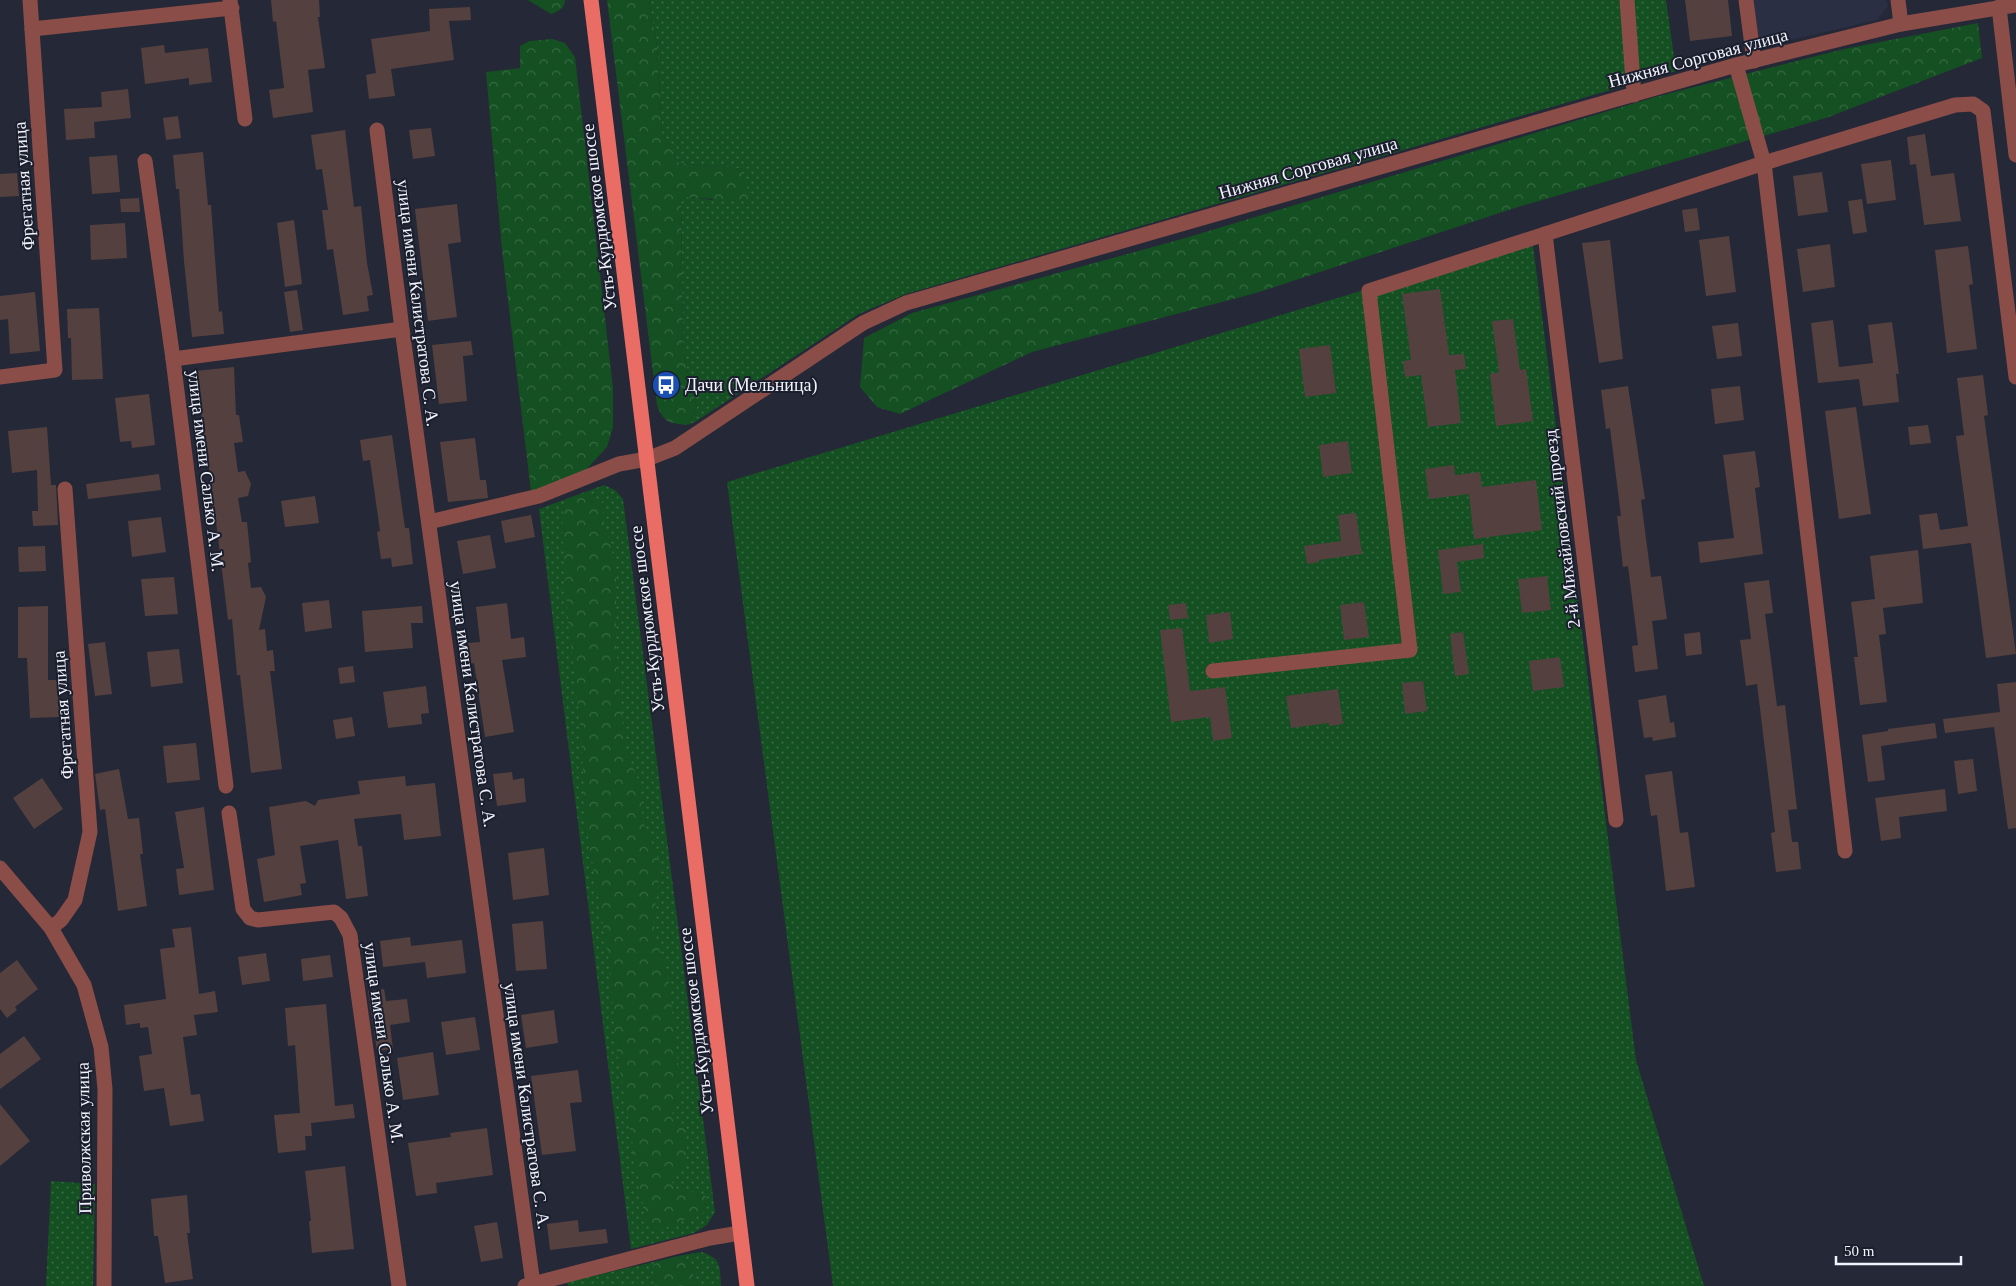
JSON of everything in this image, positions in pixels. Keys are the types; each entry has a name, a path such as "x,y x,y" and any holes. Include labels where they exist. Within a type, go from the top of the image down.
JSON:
{"main road":[{"name":"Усть-Курдюмское шоссе","path":"591,0 747,1286"}],"street":[{"name":"Фрегатная улица","path":"0,377 55,370 30,0"},
{"path":"1627,0 1634,94"},
{"path":"1746,0 1754,61"},
{"path":"1898,0 1901,24"},
{"path":"32,29 231,4 244,118"},
{"name":"Нижняя Сорговая улица","path":"429,522 540,496 619,464 647,459 675,448 863,323 906,303 1736,65 1901,24 2016,5"},
{"path":"1999,7 2016,155"},
{"path":"1736,65 1764,163 1845,851"},
{"path":"1213,671 1410,650 1369,291 1764,163 1955,105 1973,104 1983,111 2016,377"},
{"name":"улица имени Калистратова С. А.","path":"377,130 529,1285"},
{"name":"улица имени Салько А. М.","path":"145,161 173,359 226,786"},
{"name":"2-й Михайловский проезд","path":"1545,234 1616,820"},
{"path":"173,359 402,329"},
{"name":"Фрегатная улица","path":"51,928 61,920 75,900 90,832 65,489"},
{"name":"улица имени Салько А. М.","path":"229,813 243,909 250,918 258,920 334,912 341,918 350,935 399,1286"},
{"name":"Приволжская улица","path":"0,868 51,928 84,985 101,1047 106,1088 104,1286"},
{"path":"529,1285 710,1238 740,1233"}],"shaded area":[{"path":"1753,0 1886,0 1888,6 1877,20 1773,44 1764,42 1758,36"}],"green space":[{"path":"528,0 565,0 565,3 559,11 551,14"},
{"path":"607,0 649,0 657,46 662,133 679,163 743,169 750,201 681,197 683,352 697,408 687,425 676,424 665,419 657,405"},
{"path":"649,0 1666,0 1676,71 906,294 859,314 695,422 687,425 697,408 683,352 681,196 712,200 743,169 679,163 662,133 657,46"},
{"path":"1978,23 1982,58 1826,118 1521,206 1256,293 1032,352 900,414 877,407 860,387 864,338 912,313 1182,239 1655,97 1844,49"},
{"path":"553,39 565,43 575,57 613,388 613,427 607,447 584,472 531,492 502,250 486,72 520,68 520,46 529,41"},
{"path":"1532,237 1636,1060 1704,1286 833,1286 727,482 1354,293"},
{"path":"604,485 615,490 623,499 715,1212 707,1225 694,1233 631,1249 539,509"},
{"path":"589,495 604,502 603,519 613,555 616,578 616,646 625,748 639,782 643,821 661,866 653,921 657,943 668,975 679,1072 680,1097 672,1114 686,1131 687,1146 684,1166 672,1180 674,1189 703,1194 708,1199 705,1211 699,1216 654,1231 646,1223 617,1053 608,954 586,826 581,734 568,619 562,529 563,507 573,496"},
{"path":"51,1181 95,1184 93,1286 46,1286"},
{"path":"702,1252 714,1258 719,1264 721,1286 693,1286 694,1267 678,1256"},
{"path":"678,1256 694,1267 693,1286 653,1286 653,1265 662,1260"},
{"path":"662,1260 653,1265 653,1286 568,1286 567,1282"}],"building":[{"path":"271,0 319,0 320,17 318,17 325,68 308,70 313,112 273,118 269,90 284,88 276,21 273,22"},
{"path":"1685,0 1728,0 1732,36 1690,41"},
{"path":"470,7 471,20 449,21 454,60 391,69 395,96 369,99 366,75 376,73 371,39 430,31 429,9"},
{"path":"164,45 165,53 208,48 212,82 189,85 189,78 145,84 141,48"},
{"path":"128,89 131,118 94,122 95,138 66,140 64,109 102,107 101,92"},
{"path":"178,116 181,138 166,140 163,118"},
{"path":"431,128 435,156 413,159 409,130"},
{"path":"345,130 354,207 361,206 367,263 373,295 367,296 369,311 343,315 333,249 327,250 322,210 328,210 322,169 316,170 311,135"},
{"path":"1925,134 1931,176 1954,173 1961,221 1924,225 1916,164 1910,165 1907,137"},
{"path":"203,152 208,205 211,205 219,312 222,311 224,334 192,337 179,189 176,189 173,155"},
{"path":"117,155 120,192 92,194 89,157"},
{"path":"1891,160 1896,200 1867,204 1861,164"},
{"path":"1822,172 1828,212 1798,216 1793,176"},
{"path":"17,173 19,196 0,197 0,174"},
{"path":"139,198 140,212 121,212 120,199"},
{"path":"1862,199 1867,232 1853,234 1848,201"},
{"path":"457,204 461,242 448,244 457,317 428,321 415,209"},
{"path":"1697,208 1700,230 1685,232 1682,210"},
{"path":"294,220 302,284 285,287 277,223"},
{"path":"125,223 127,258 91,260 90,225"},
{"path":"1729,236 1736,292 1706,296 1699,240"},
{"path":"1610,240 1623,359 1599,363 1582,243"},
{"path":"1830,244 1835,287 1803,292 1797,249"},
{"path":"1968,246 1973,284 1969,285 1977,349 1947,353 1935,250"},
{"path":"1440,289 1449,355 1464,354 1466,369 1455,370 1461,423 1428,427 1421,375 1405,377 1403,361 1411,360 1402,294"},
{"path":"297,290 303,330 290,332 284,292"},
{"path":"35,292 40,351 10,354 8,319 0,320 0,296"},
{"path":"99,308 103,379 72,380 71,338 68,338 67,309"},
{"path":"1513,319 1520,370 1526,369 1533,421 1496,426 1490,374 1499,372 1492,321"},
{"path":"1833,320 1839,367 1873,363 1868,325 1892,322 1899,374 1896,374 1899,402 1863,406 1859,379 1818,383 1811,323"},
{"path":"1738,323 1742,356 1717,359 1712,326"},
{"path":"471,341 473,355 463,356 467,401 439,404 432,345"},
{"path":"1330,345 1336,393 1305,397 1299,349"},
{"path":"234,367 236,415 239,415 243,442 234,443 238,472 245,471 251,484 248,496 238,498 242,522 247,522 251,562 248,563 251,588 261,587 266,597 259,630 265,629 267,651 273,650 275,671 270,671 282,769 251,773 240,675 237,675 232,619 228,620 215,513 206,515 204,497 213,496 195,371"},
{"path":"1983,375 1988,415 1984,416 2016,654 1986,658 1971,543 1923,549 1919,515 1937,513 1940,530 1968,526 1956,436 1964,435 1957,378"},
{"path":"1628,386 1645,499 1641,500 1651,577 1661,576 1667,619 1652,621 1658,669 1635,672 1632,646 1638,645 1628,566 1623,567 1617,516 1621,516 1610,428 1606,429 1601,390"},
{"path":"1740,386 1744,420 1715,424 1711,389"},
{"path":"149,394 155,445 132,448 131,441 120,442 115,398"},
{"path":"1856,407 1871,514 1839,519 1825,411"},
{"path":"1928,425 1931,443 1910,445 1908,427"},
{"path":"47,427 51,485 56,485 58,525 33,526 32,511 38,511 37,470 12,473 8,431"},
{"path":"392,435 405,528 409,528 413,564 392,567 391,558 381,559 377,532 380,531 370,460 363,461 360,440"},
{"path":"475,438 480,480 486,480 488,498 448,502 440,442"},
{"path":"1348,441 1352,473 1323,477 1319,445"},
{"path":"1755,451 1760,487 1755,488 1763,554 1700,563 1698,542 1734,538 1723,455"},
{"path":"1454,465 1455,475 1480,472 1482,487 1536,480 1542,530 1474,539 1469,494 1429,499 1425,469"},
{"path":"159,474 161,490 88,499 86,484"},
{"path":"315,496 319,523 285,527 281,501"},
{"path":"1356,513 1362,554 1319,560 1319,562 1307,564 1304,546 1341,541 1338,515"},
{"path":"531,515 535,537 505,543 501,521"},
{"path":"161,517 166,552 132,557 128,521"},
{"path":"490,535 496,568 463,574 457,541"},
{"path":"1483,544 1484,558 1457,562 1461,592 1443,594 1438,550"},
{"path":"45,546 46,571 19,572 18,547"},
{"path":"1918,550 1923,603 1883,608 1886,634 1879,635 1887,702 1860,705 1854,657 1858,657 1851,602 1875,599 1870,556"},
{"path":"1547,576 1551,610 1522,613 1518,579"},
{"path":"174,577 178,614 145,616 141,579"},
{"path":"1769,580 1773,613 1765,614 1777,706 1785,705 1797,809 1788,810 1792,842 1798,842 1801,869 1776,872 1771,833 1775,832 1757,684 1746,686 1740,640 1751,639 1744,583"},
{"path":"329,600 332,628 305,632 302,603"},
{"path":"1364,602 1369,637 1344,640 1340,605"},
{"path":"507,603 511,639 524,637 526,657 502,660 514,732 485,737 474,663 471,664 468,643 480,642 476,607"},
{"path":"1186,603 1188,618 1170,620 1168,605"},
{"path":"48,606 48,680 58,680 59,717 30,718 27,658 18,658 18,607"},
{"path":"422,606 423,623 411,623 413,648 365,652 362,611"},
{"path":"1230,612 1233,639 1209,643 1206,615"},
{"path":"1182,628 1190,691 1225,687 1232,738 1213,741 1210,717 1171,722 1160,630"},
{"path":"1463,632 1469,674 1455,676 1450,634"},
{"path":"1700,632 1702,654 1686,656 1684,634"},
{"path":"105,642 112,694 95,696 88,644"},
{"path":"179,649 183,683 151,687 147,652"},
{"path":"1560,657 1564,687 1533,691 1529,661"},
{"path":"353,666 355,682 340,684 338,668"},
{"path":"1423,681 1427,711 1405,714 1402,683"},
{"path":"2016,682 2016,828 2008,829 1994,727 1945,733 1943,719 2000,712 1997,684"},
{"path":"426,686 429,713 421,714 422,724 388,728 383,692"},
{"path":"1338,689 1343,724 1329,726 1329,723 1291,728 1286,696"},
{"path":"1666,695 1670,723 1674,722 1676,737 1653,741 1652,737 1644,738 1638,700"},
{"path":"352,717 355,736 336,739 333,720"},
{"path":"1935,723 1937,738 1881,746 1885,780 1868,782 1862,735 1888,731 1888,729"},
{"path":"196,743 200,780 167,783 163,746"},
{"path":"1973,759 1977,791 1958,794 1954,761"},
{"path":"119,769 128,819 139,818 143,854 140,854 147,906 118,911 105,809 100,810 95,774"},
{"path":"1672,771 1680,833 1688,832 1695,887 1666,891 1657,815 1651,816 1645,775"},
{"path":"512,772 513,780 524,778 526,802 497,806 493,774"},
{"path":"405,776 406,786 435,783 441,836 404,840 401,814 354,819 358,846 362,846 368,896 346,899 338,840 300,846 306,883 300,884 302,895 264,902 257,859 275,855 269,807 306,801 315,806 318,800 360,794 358,781"},
{"path":"42,778 63,809 34,829 13,798"},
{"path":"1945,789 1947,811 1899,817 1901,838 1881,841 1875,798"},
{"path":"204,807 214,890 179,895 176,869 184,868 175,812"},
{"path":"544,848 549,895 513,900 508,853"},
{"path":"543,921 547,969 516,971 512,924"},
{"path":"191,927 199,994 215,991 218,1012 194,1015 197,1035 183,1037 191,1095 200,1094 204,1121 170,1126 164,1088 144,1091 139,1056 152,1054 148,1027 140,1028 140,1023 126,1025 124,1005 166,999 160,949 175,947 172,929"},
{"path":"410,937 411,946 462,940 466,973 427,978 425,962 383,967 380,941"},
{"path":"266,953 270,981 242,985 238,957"},
{"path":"330,955 333,977 303,981 301,959"},
{"path":"17,960 38,989 15,1007 17,1010 7,1018 0,1009 0,973"},
{"path":"384,989 386,1001 407,999 410,1022 390,1025 393,1049 377,1051 368,991"},
{"path":"326,1004 335,1106 353,1104 355,1118 311,1123 312,1136 305,1136 306,1150 278,1153 274,1115 300,1113 295,1045 288,1046 285,1008"},
{"path":"554,1010 558,1043 526,1048 521,1015"},
{"path":"475,1017 480,1050 446,1055 441,1022"},
{"path":"24,1036 41,1059 0,1089 0,1054"},
{"path":"433,1052 439,1095 403,1100 397,1058"},
{"path":"578,1070 582,1102 570,1103 576,1151 542,1155 531,1076"},
{"path":"0,1104 30,1141 0,1166"},
{"path":"487,1128 493,1175 436,1183 437,1193 416,1196 408,1143 451,1137 450,1133"},
{"path":"345,1166 354,1249 312,1253 309,1221 311,1221 305,1171"},
{"path":"187,1195 190,1233 187,1233 193,1279 165,1283 158,1236 154,1236 151,1199"},
{"path":"578,1220 579,1232 606,1229 608,1243 550,1250 547,1224"},
{"path":"497,1222 503,1258 481,1262 474,1226"}],"place":[{"name":"Дачи (Мельница)","path":"666,385"}]}
